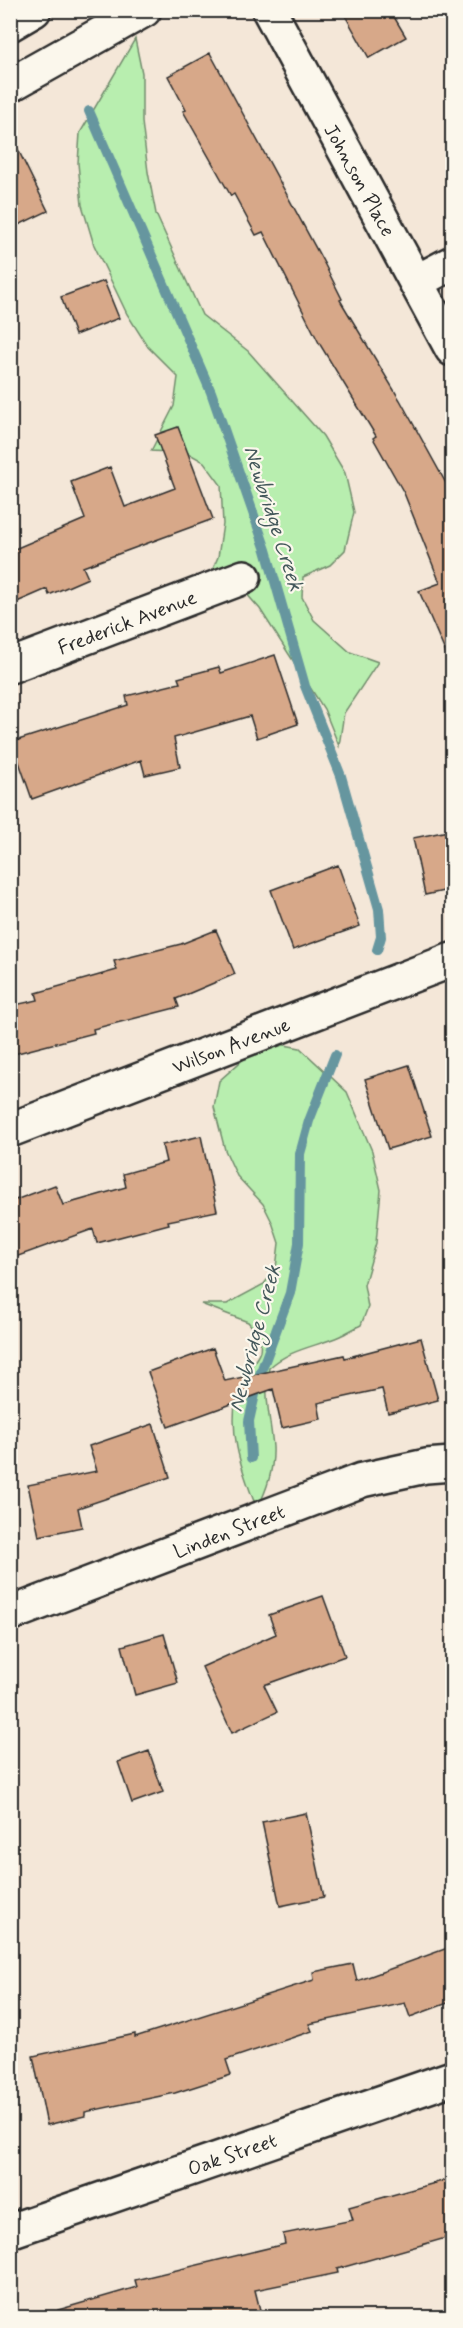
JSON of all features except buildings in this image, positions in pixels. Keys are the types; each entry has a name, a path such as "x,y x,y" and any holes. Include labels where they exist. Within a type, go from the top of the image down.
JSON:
{"street":[{"path":"10,24 34,10"},
{"path":"12,81 144,10"},
{"name":"Johnson Place","path":"268,10 453,349"},
{"path":"416,282 453,262"},
{"name":"Frederick Avenue","path":"10,666 243,577"},
{"name":"Wilson Avenue","path":"10,1130 453,960"},
{"name":"Linden Street","path":"10,1614 362,1480 426,1466 453,1464"},
{"name":"Oak Street","path":"10,2231 453,2078"}],"green space":[{"path":"135,39 142,73 142,122 148,172 156,214 202,315 248,351 323,436 345,473 354,512 345,550 330,565 303,577 302,597 314,620 350,652 378,662 344,713 339,746 324,709 260,609 244,591 208,580 218,557 223,524 221,485 204,462 188,453 151,451 174,406 178,377 148,347 127,314 94,245 82,205 78,163 80,133"},
{"path":"279,1044 300,1048 347,1092 372,1151 381,1190 376,1243 364,1285 368,1307 361,1325 340,1336 294,1352 269,1368 267,1398 273,1447 272,1464 267,1487 257,1509 245,1478 237,1447 234,1415 240,1383 258,1355 261,1337 248,1322 201,1304 227,1304 264,1284 276,1268 279,1243 272,1222 263,1204 237,1176 225,1150 214,1107 219,1081 246,1057"}],"waterway":[{"name":"Newbridge Creek","path":"89,111 211,392 266,550 305,686 341,776 379,909 381,937 377,950"},
{"name":"Newbridge Creek","path":"251,1458 249,1421 259,1377 290,1293 299,1243 300,1154 309,1121 335,1055"}]}
